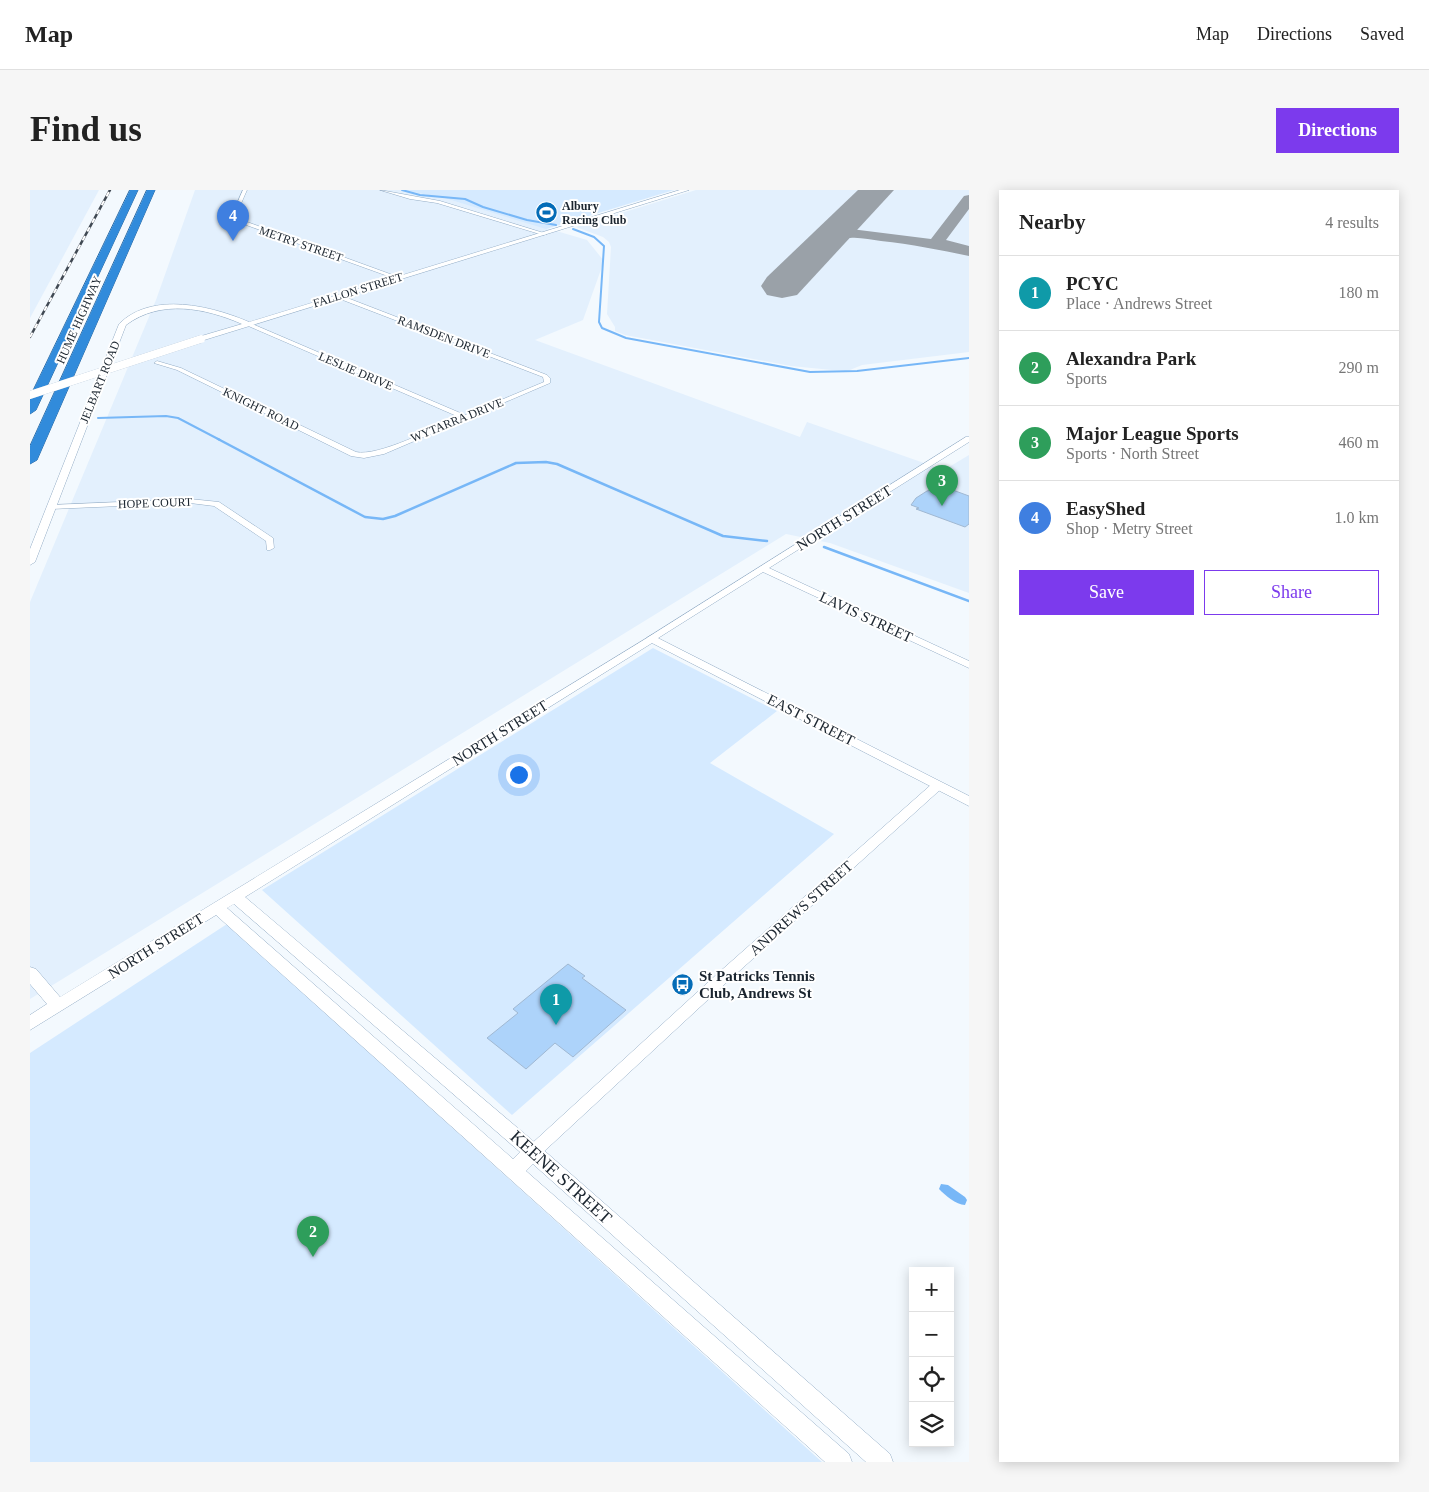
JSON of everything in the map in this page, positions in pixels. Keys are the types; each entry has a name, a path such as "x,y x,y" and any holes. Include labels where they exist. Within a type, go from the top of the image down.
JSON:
{"highway":[{"name":"HUME HIGHWAY","path":"30,410 134,190"},
{"name":"HUME HIGHWAY","path":"30,460 151,190"}],"street":[{"name":"METRY STREET","path":"245,190 234,215 238,220 398,278"},
{"path":"382,190 410,198 438,202 545,234"},
{"name":"FALLON STREET","path":"30,395 337,296 686,190"},
{"name":"RAMSDEN DRIVE","path":"337,296 545,376 548,381"},
{"name":"JELBART ROAD","path":"30,562 120,332 127,321 154,310 194,307 212,310 248,324"},
{"name":"LESLIE DRIVE","path":"248,324 464,417"},
{"name":"KNIGHT ROAD","path":"157,363 178,369 354,454 364,456"},
{"name":"WYTARRA DRIVE","path":"364,456 381,452 544,385 548,381"},
{"name":"NORTH STREET","path":"30,1023 764,569 969,439"},
{"name":"HOPE COURT","path":"51,507 190,501 216,504 270,540 270,548"},
{"name":"LAVIS STREET","path":"764,569 969,666"},
{"name":"EAST STREET","path":"652,638 969,802"},
{"name":"ANDREWS STREET","path":"533,1152 722,978 937,786"},
{"name":"KEENE STREET","path":"234,897 533,1152 882,1462"},
{"name":"KEENE STREET","path":"217,908 840,1462"},
{"path":"30,974 58,1006"},
{"path":"513,1171 533,1152"}],"shaded area":[{"path":"30,190 99,190 30,318"},
{"path":"195,190 402,190 444,198 587,240 604,261 583,320 535,340 800,437 807,422 944,470 969,455 969,593 830,543 786,534 30,999 30,602 156,300"},
{"name":"Albury Racing Club","path":"402,190 674,190 546,229 444,198"},
{"path":"696,190 969,190 969,352 862,365 850,370 832,370 791,366 625,335 615,331 615,327 607,314 611,247 609,242 603,237 576,227"},
{"path":"653,648 777,711 710,763 834,834 512,1115 262,890"},
{"path":"227,924 822,1462 30,1462 30,1053"}],"water":[{"path":"941,1184 948,1185 965,1197 967,1200 965,1205 954,1202 944,1194 939,1189"}],"building":[{"path":"939,488 947,491 950,489 969,496 969,524 965,527 916,509 919,508 911,505 916,498 927,491"},
{"path":"568,964 585,976 582,978 626,1010 573,1057 555,1043 526,1069 487,1038 518,1013 513,1009"}],"waterway":[{"path":"402,190 420,195 465,199 483,207 527,220 556,225"},
{"path":"573,229 594,237 604,246 599,322 602,328 626,338 810,372 857,371 969,358"},
{"path":"98,418 166,416 178,418 220,440"},
{"path":"218,439 365,517 383,519 395,516 516,463 546,462 557,464 723,536 767,541"},
{"path":"824,547 969,601"}],"taxiway":[{"path":"950,247 940,244 938,240 969,199"},
{"path":"819,249 834,235 851,233 920,241 969,251"}],"runway":[{"path":"782,286 877,190"}],"railway":[{"path":"30,337 110,190"}],"place":[{"name":"Albury Racing Club","path":"546,213"},
{"name":"EasyShed","path":"233,241"},
{"name":"Major League Sports","path":"942,506"},
{"name":"St Patricks Tennis Club, Andrews St","path":"683,985"},
{"name":"PCYC","path":"556,1025"},
{"name":"Alexandra Park","path":"313,1257"}]}
